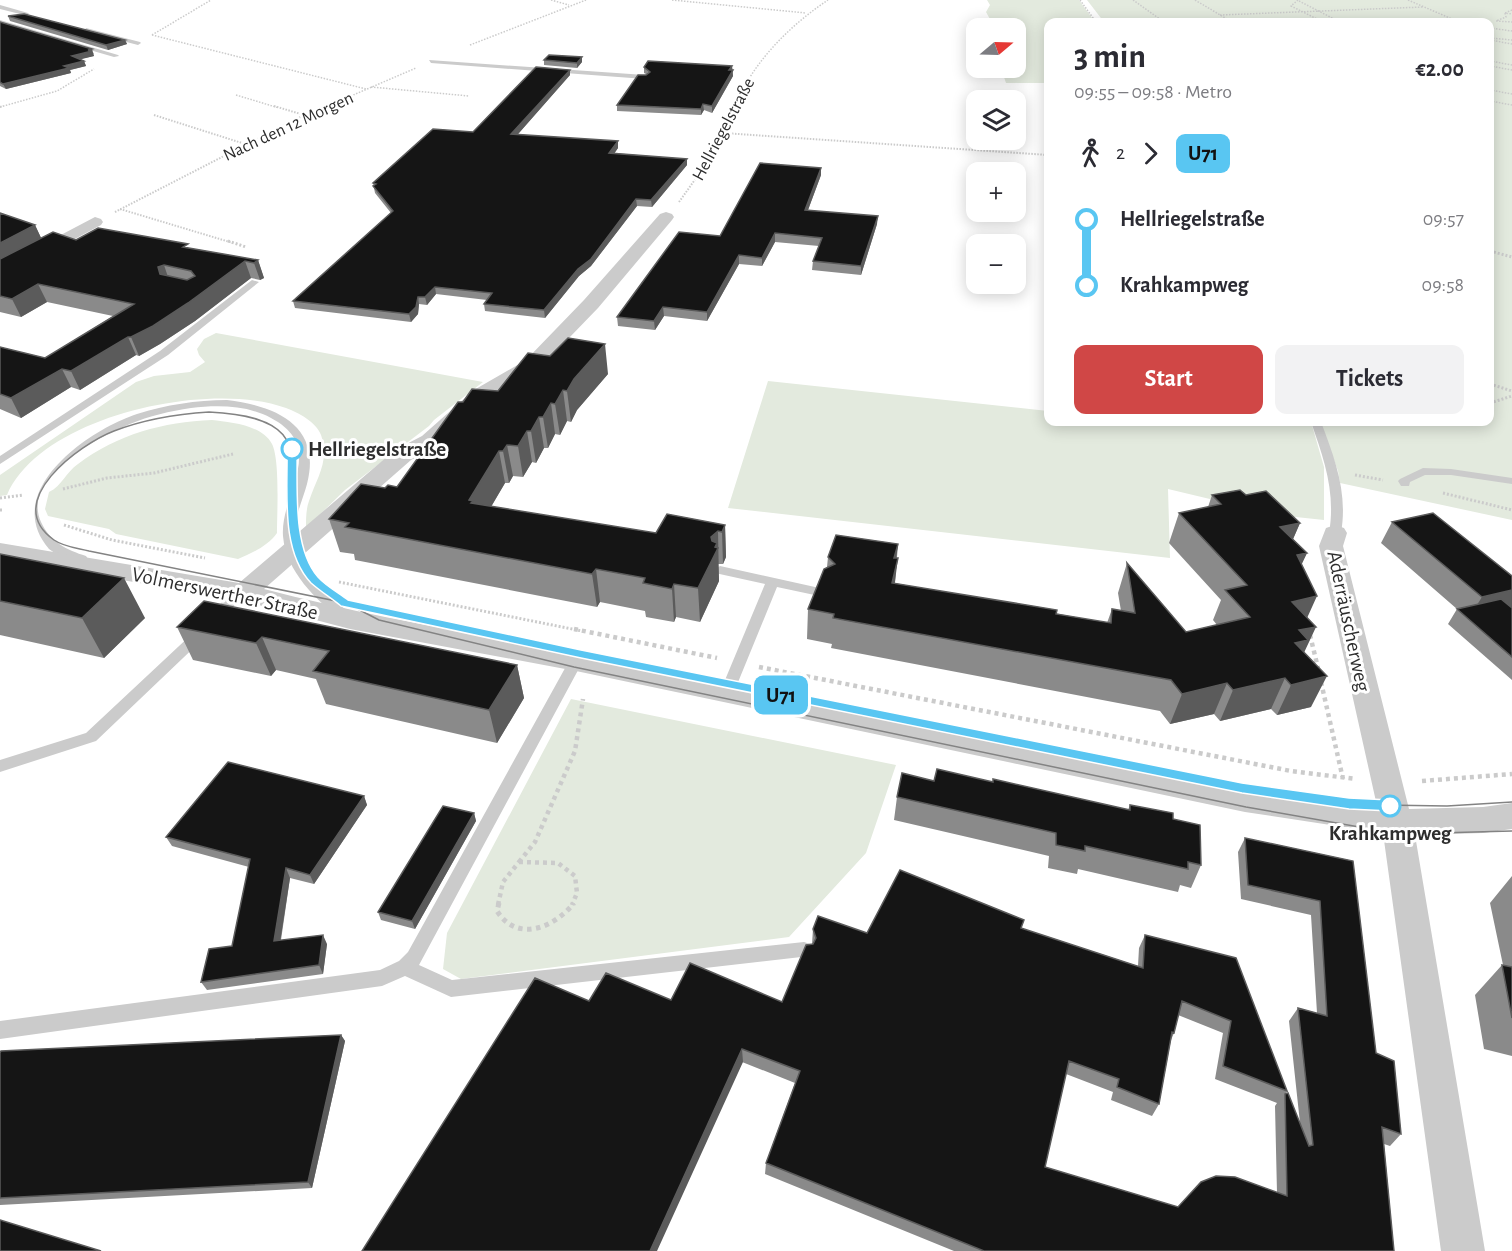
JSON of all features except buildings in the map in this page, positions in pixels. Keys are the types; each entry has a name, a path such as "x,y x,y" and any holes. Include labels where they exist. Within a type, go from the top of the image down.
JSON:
{"street":[{"path":"242,592 403,455 430,441 481,394 533,364 591,304 666,217"},
{"path":"0,274 95,222"},
{"name":"Aderräuscherweg","path":"1335,533 1331,546 1394,822"},
{"name":"Volmerswerther Straße","path":"9,557 124,572 242,592 350,620 576,661 1245,799 1394,822 1483,820 1512,816"},
{"path":"1394,822 1399,834 1463,1251"}],"lane":[{"path":"0,7 37,17"},
{"path":"0,21 26,14"},
{"path":"0,21 116,56"},
{"path":"82,29 138,43"},
{"path":"431,62 645,77"},
{"path":"0,461 164,353 230,299 255,282"},
{"path":"124,572 60,552 30,526 23,505 29,484 65,449 114,425 142,416 191,406 250,407 267,412 298,433 306,455 305,473 288,523 292,549 298,567 334,607 350,620"},
{"name":"Aderräuscherweg","path":"1317,426 1334,472 1340,513 1335,533"},
{"path":"1405,484 1404,481 1423,471 1451,472 1512,481"},
{"path":"720,570 824,593"},
{"path":"727,692 772,582"},
{"path":"0,766 91,737 242,592"},
{"path":"0,1030 382,978 405,967 414,958 576,661"},
{"path":"405,967 451,989 804,950"}],"path":[{"path":"551,0 570,5"},
{"name":"Nach den 12 Morgen","path":"95,222 305,115 586,0"},
{"path":"672,0 807,13"},
{"name":"Hellriegelstraße","path":"666,217 693,185 755,70 807,13 828,0"},
{"path":"1080,0 1093,18"},
{"path":"1133,0 1158,18"},
{"path":"1195,0 1225,18"},
{"path":"1316,18 1291,6 1299,0 1333,18"},
{"path":"1408,0 1449,18"},
{"path":"1220,15 1423,7"},
{"path":"1512,12 1505,12 1506,16 1496,20 1512,24"},
{"path":"1494,29 1512,31"},
{"path":"152,34 366,89"},
{"path":"1494,39 1512,40"},
{"path":"1494,40 1512,44"},
{"path":"1494,62 1512,65"},
{"path":"1494,67 1512,70"},
{"path":"371,87 469,96"},
{"path":"1494,91 1512,94"},
{"path":"236,95 305,115"},
{"path":"1494,102 1512,105"},
{"path":"154,115 246,144"},
{"path":"723,133 1044,155"},
{"path":"120,209 246,247"},
{"path":"1494,252 1512,257"},
{"path":"1494,385 1512,391"},
{"path":"1494,403 1512,396"},
{"path":"0,498 75,486 107,478 154,473 233,454"},
{"path":"58,523 112,540 211,560"},
{"path":"329,581 1292,771 1361,780"},
{"path":"1308,628 1351,815"},
{"path":"518,862 558,863 575,876 577,895 567,913 527,930 509,926 497,911 503,882 518,862 535,842 575,751 583,694"},
{"path":"1422,781 1512,774"}],"shaded area":[{"path":"987,0 1079,0 1092,18 1044,18 1044,83 1006,83 1004,78 1026,78 1026,18 989,18 986,12 990,5"},
{"path":"1087,0 1512,0 1512,520 1340,483 1338,471 1321,426 1494,426 1494,18 1101,18"},
{"path":"216,333 483,382 345,490 306,528 308,504 323,461 323,444 319,430 296,412 254,400 216,399 174,402 131,411 90,425 54,444 26,467 7,495 0,496 0,475 136,382 154,376 190,372 205,362 197,349 204,339"},
{"path":"768,381 1044,411 1044,426 1312,426 1324,467 1324,520 1277,515 1168,489 1170,558 728,508"},
{"path":"212,420 236,423 261,433 272,444 275,452 278,500 277,533 259,549 238,559 116,534 109,529 48,516 45,509 49,492 74,467 93,454 142,431 194,421"},
{"path":"571,699 896,765 866,853 789,937 461,979 443,969 447,933"}],"tram line":[{"path":"209,412 246,416 270,425 284,437 291,452 294,518 301,554 316,578 346,603 62,544 54,540 40,525 36,509 40,492 51,476 66,461 83,448 114,431 137,423 173,416 209,412"},
{"path":"346,603 1254,790 1382,805 1447,806 1512,802"},
{"path":"346,603 379,620 574,667 1246,807 1399,834 1512,831"}],"metro line":[{"name":"U71","path":"292,449 295,528 301,557 315,580 345,603 581,654 1242,788 1349,804 1390,806"}],"place":[{"name":"Hellriegelstraße","path":"292,449"},
{"name":"Krahkampweg","path":"1390,806"}]}
